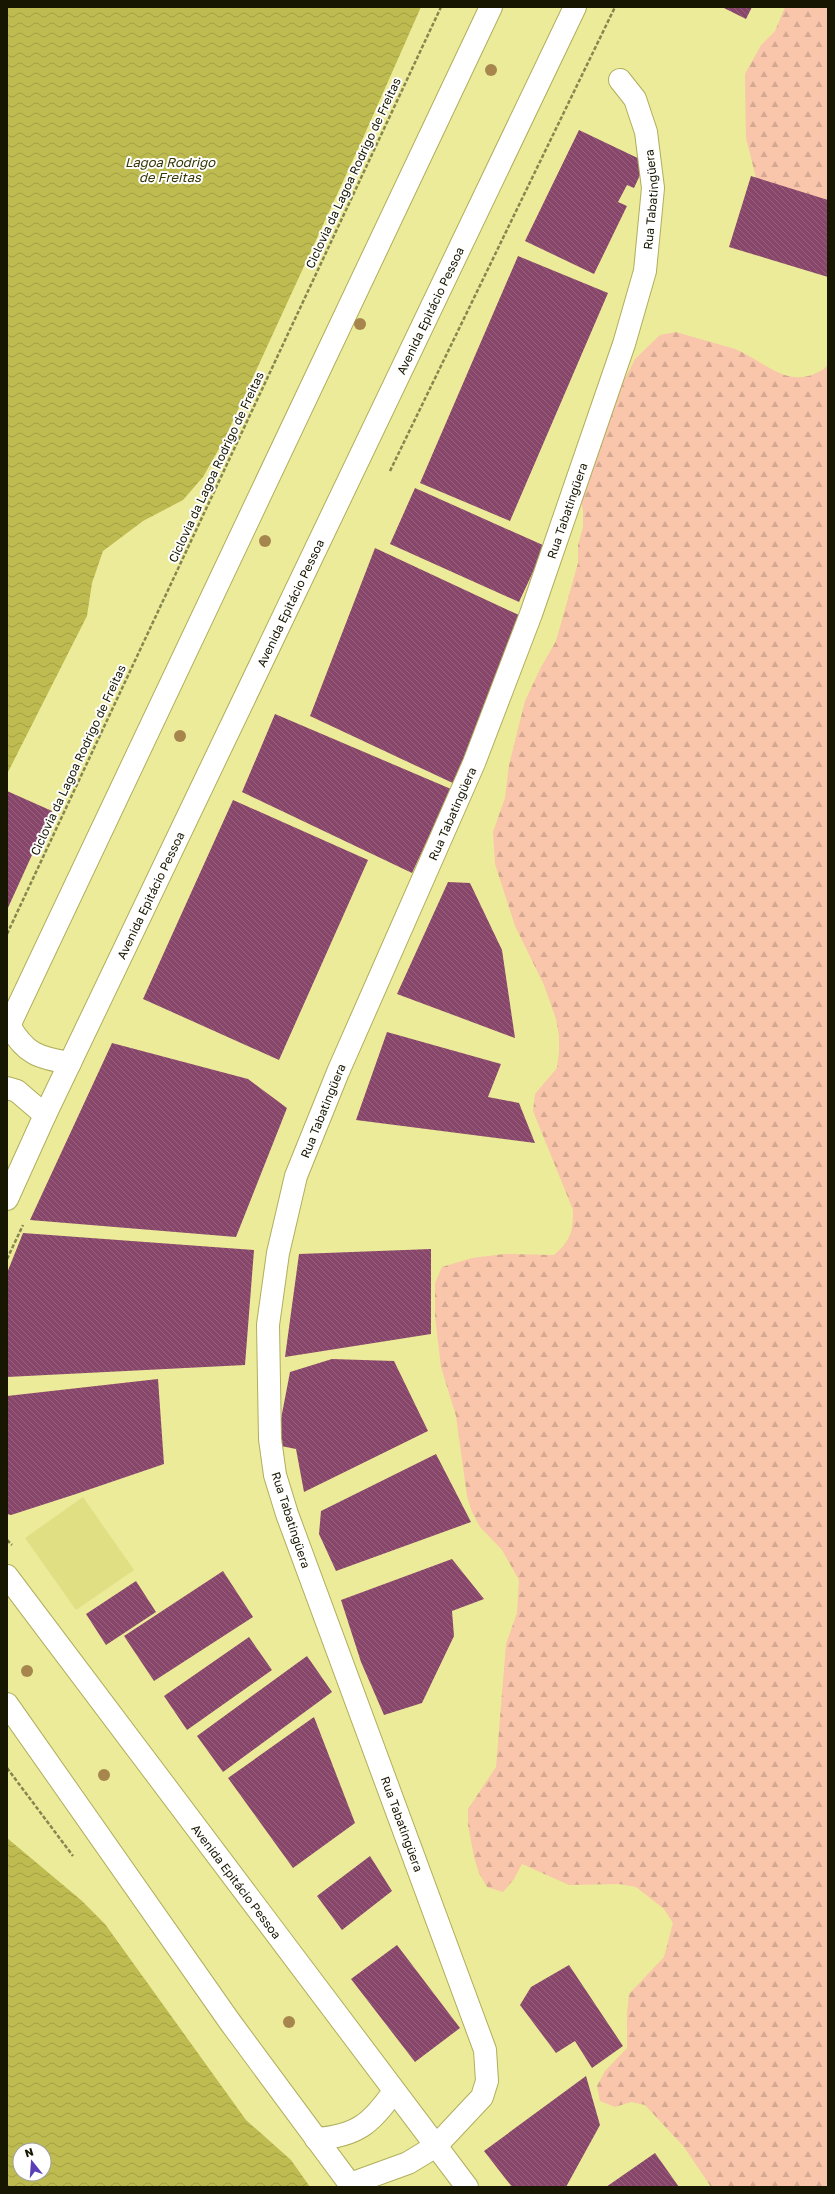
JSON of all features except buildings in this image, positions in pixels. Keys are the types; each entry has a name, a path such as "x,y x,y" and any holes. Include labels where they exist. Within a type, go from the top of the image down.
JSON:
{"main road":[{"path":"70,1063 36,1056 21,1045 8,1027 491,7"},
{"name":"Avenida Epitácio Pessoa","path":"7,1199 45,1115 575,7"},
{"name":"Rua Tabatingüera","path":"351,2186 408,2163 436,2146 482,2097 487,2081 485,2050 287,1514 275,1476 270,1439 268,1325 278,1253 296,1176 338,1072 474,763 531,614 626,337 645,271 653,188 646,132 635,99 620,80"},
{"path":"7,1088 17,1091 45,1115"},
{"name":"Avenida Epitácio Pessoa","path":"7,1576 467,2187"},
{"path":"7,1704 226,2015 351,2186"},
{"path":"316,2139 337,2138 369,2122 394,2091"}],"path":[{"name":"Ciclovia da Lagoa Rodrigo de Freitas","path":"7,934 441,7"}],"shaded area":[{"path":"83,1497 134,1570 76,1610 25,1538"}],"green space":[{"path":"785,7 828,7 828,245 762,202 746,138 745,74 761,45 775,31"},
{"path":"676,332 735,349 784,375 805,377 823,370 828,364 828,2187 711,2187 684,2147 645,2105 631,2102 615,2107 600,2101 597,2086 605,2071 627,2048 627,2013 629,1994 664,1957 673,1923 664,1909 636,1887 619,1884 569,1885 522,1864 514,1879 503,1892 487,1887 479,1873 474,1857 468,1825 468,1809 496,1767 506,1644 517,1613 519,1580 502,1550 480,1527 472,1512 467,1496 456,1416 441,1367 435,1317 435,1283 442,1267 472,1258 504,1254 554,1255 564,1245 570,1235 573,1218 573,1210 533,1111 535,1094 557,1068 559,1036 556,1019 544,985 515,926 495,864 493,832 505,798 509,765 525,701 540,669 556,641 578,563 578,545 583,527 583,511 580,495 581,463 635,359 660,335"}],"water":[{"name":"Lagoa Rodrigo de Freitas","path":"7,7 421,7 363,138 225,438 203,477 183,500 143,521 103,551 92,583 87,616 7,774"},
{"path":"7,1838 81,1900 105,1924 246,2120 291,2160 310,2187 7,2187"}]}
